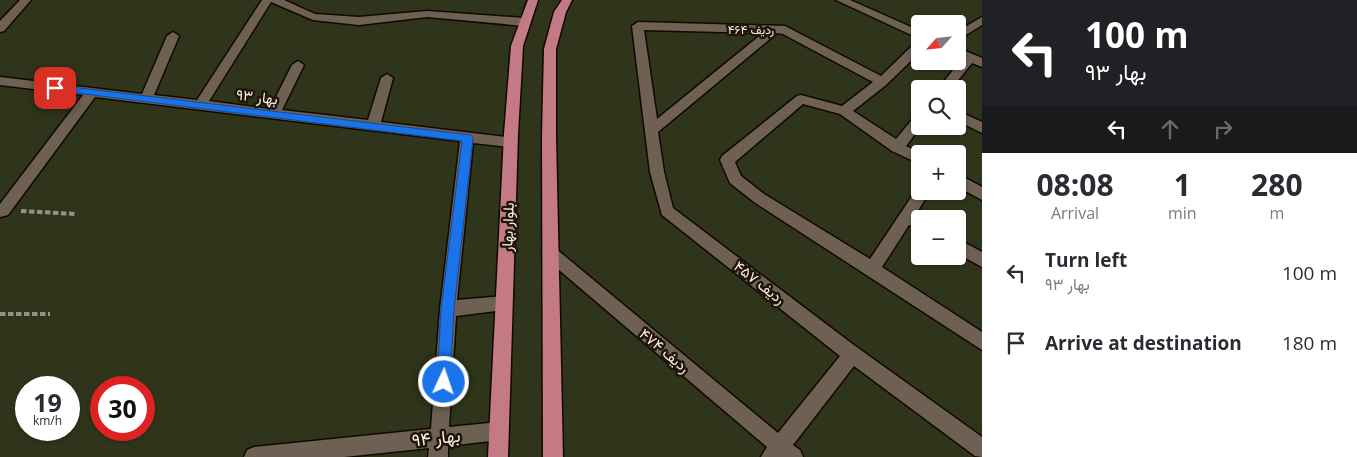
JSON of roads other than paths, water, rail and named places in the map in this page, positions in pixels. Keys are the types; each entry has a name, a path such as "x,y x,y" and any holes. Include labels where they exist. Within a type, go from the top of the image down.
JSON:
{"main road":[{"name":"بلوار بهار","path":"498,457 510,142 517,46 533,0"},
{"path":"553,457 549,136 550,49 560,12 567,0"}],"street":[{"path":"0,28 26,0"},
{"path":"200,105 267,0"},
{"path":"275,0 313,17 359,21 427,14 525,22"},
{"path":"841,0 911,31"},
{"path":"966,31 982,20"},
{"name":"ردیف ۴۶۴","path":"652,130 638,26 785,30 882,82"},
{"path":"652,130 776,30"},
{"path":"146,99 173,36"},
{"path":"844,112 882,82 911,54"},
{"path":"966,56 982,64"},
{"path":"952,80 970,58"},
{"path":"274,114 298,65"},
{"path":"373,126 386,78"},
{"name":"بهار ۹۳","path":"0,81 510,142"},
{"path":"1,211 92,92"},
{"path":"911,154 844,112 802,100 727,160 735,179 753,193 982,342"},
{"path":"966,120 982,128"},
{"path":"897,147 911,129"},
{"name":"ردیف ۴۵۷","path":"652,130 656,172 667,210 853,354 982,449"},
{"path":"438,457 448,309 468,138"},
{"path":"966,185 982,194"},
{"path":"872,269 917,200"},
{"path":"907,216 911,218"},
{"path":"966,251 982,260"},
{"name":"ردیف ۴۷۴","path":"550,253 781,453"},
{"path":"448,309 504,303"},
{"path":"781,453 853,354"},
{"name":"بهار ۹۴","path":"254,457 499,431"}]}
